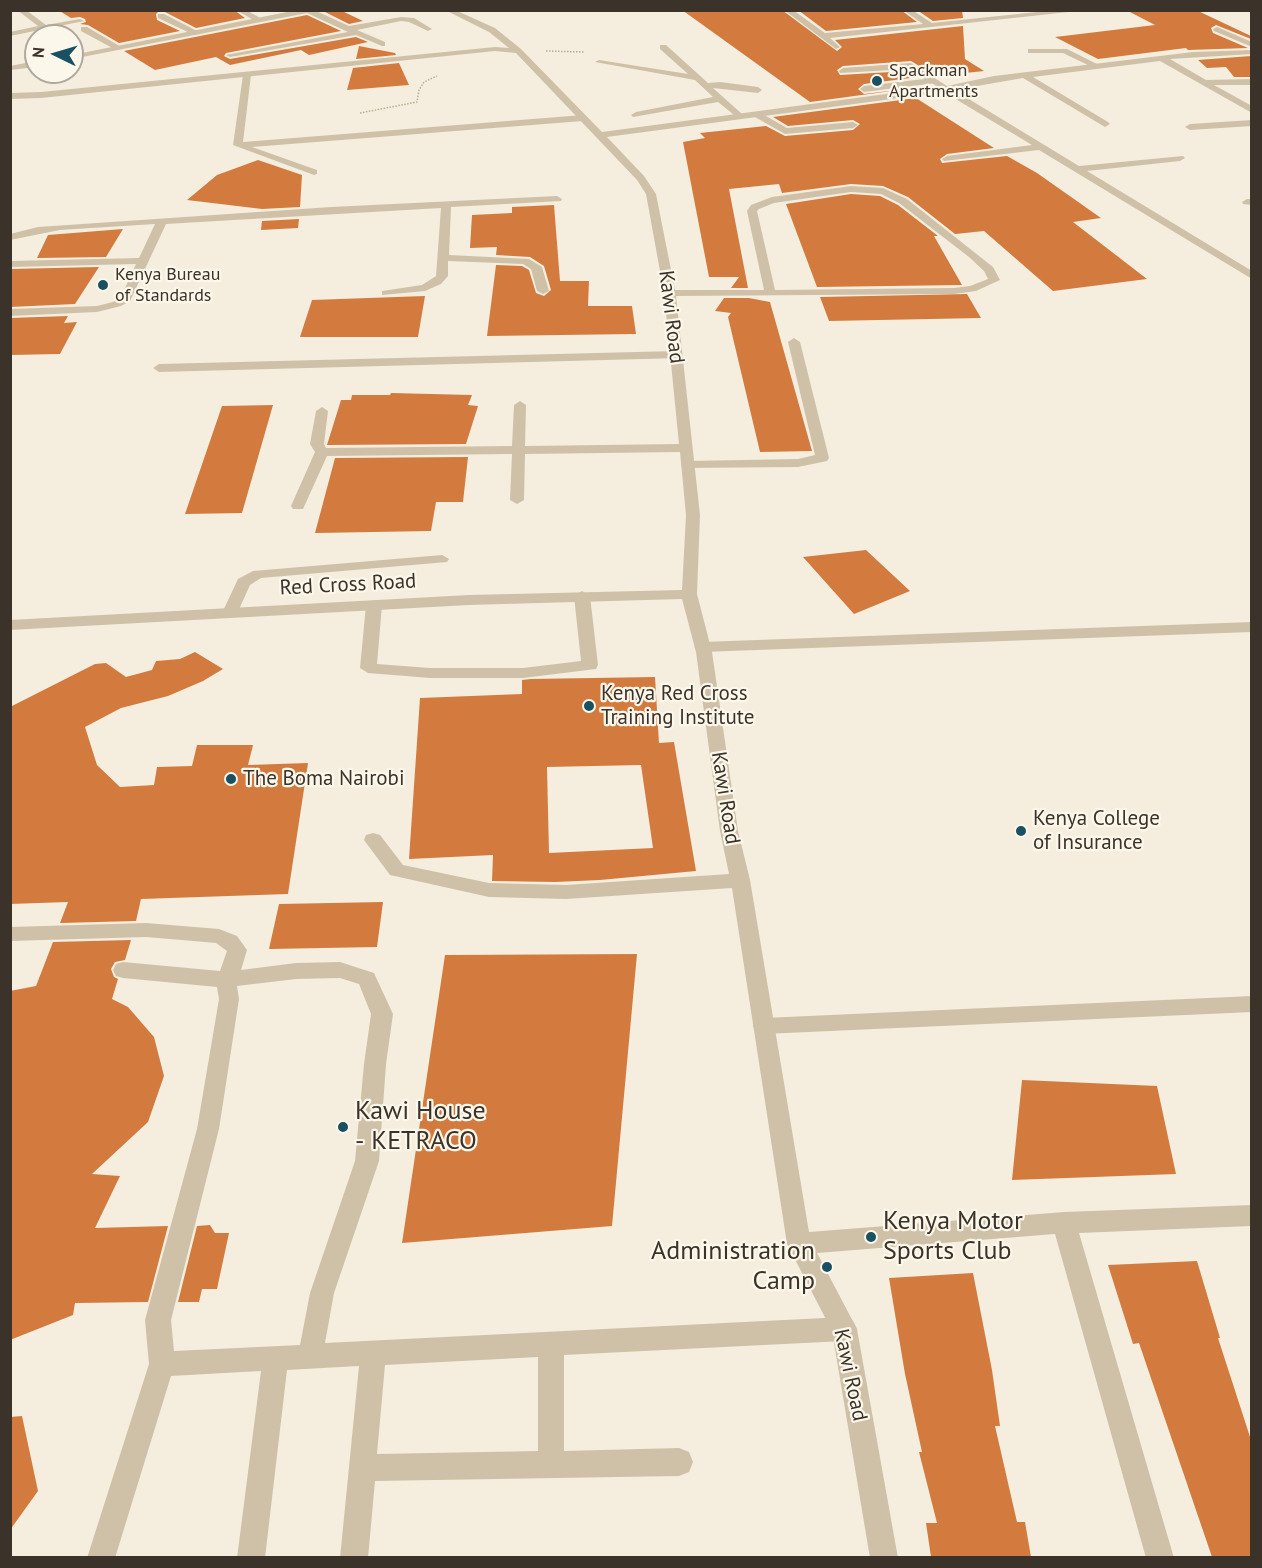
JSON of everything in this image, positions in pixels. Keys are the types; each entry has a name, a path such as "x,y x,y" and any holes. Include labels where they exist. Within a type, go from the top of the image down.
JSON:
{"street":[{"path":"20,10 39,24"},
{"path":"239,10 261,21"},
{"name":"Kawi Road","path":"448,10 492,30 518,51 641,178 651,194 670,293 693,515 688,594 702,647 729,831 740,880 799,1244 844,1329 884,1557"},
{"path":"788,10 836,47"},
{"path":"906,10 932,26"},
{"path":"823,36 1084,10"},
{"path":"84,55 308,11 382,44"},
{"path":"161,16 196,33"},
{"path":"21,20 32,19"},
{"path":"230,55 401,19 411,20 428,28"},
{"path":"84,26 119,48"},
{"path":"1217,29 1251,45"},
{"path":"663,46 739,116"},
{"path":"10,96 41,95 495,50 518,51"},
{"path":"1031,51 1064,51 1097,66"},
{"path":"600,135 946,89 964,83 1024,75 1193,54 1251,52"},
{"path":"1162,59 1207,82 1251,110"},
{"path":"599,62 696,78"},
{"path":"843,71 911,66 1251,276"},
{"path":"238,145 247,75"},
{"path":"1024,75 1106,124"},
{"path":"864,89 933,81"},
{"path":"1207,82 1251,82"},
{"path":"704,86 720,85 758,90"},
{"path":"636,115 719,99"},
{"path":"756,114 785,132 853,125"},
{"path":"238,145 583,118"},
{"path":"1190,127 1251,123"},
{"path":"238,145 314,172"},
{"path":"947,159 1041,147"},
{"path":"1076,169 1180,158"},
{"path":"670,293 954,291 972,289 994,280 989,269 973,255 897,197 883,191 851,189 771,200 755,207 752,212 770,292"},
{"path":"10,237 60,227 557,199"},
{"path":"386,292 415,290 437,282 442,276 446,205"},
{"path":"10,313 98,309 126,299 161,222"},
{"path":"10,255 87,252 93,255 90,262"},
{"path":"443,258 525,261 536,267 543,291"},
{"path":"10,264 142,261"},
{"path":"688,465 798,464 822,458 794,342"},
{"path":"159,368 676,355"},
{"path":"517,500 520,405"},
{"path":"322,411 317,444 322,452"},
{"path":"322,452 686,447"},
{"path":"298,506 322,452"},
{"path":"230,613 243,582 258,574 442,560"},
{"name":"Red Cross Road","path":"10,625 374,605 688,594"},
{"path":"374,605 368,668 430,673 523,673 590,665 582,596"},
{"path":"702,647 1251,627"},
{"path":"373,840 397,870 489,890 566,892 740,880"},
{"path":"10,934 146,930 219,936 230,941 237,950 236,959 225,980 229,999 208,1129 158,1320 162,1364 101,1557"},
{"path":"123,970 163,972 225,980 296,971 340,970 367,979 382,1014 375,1064 367,1161 322,1293 309,1357"},
{"path":"764,1026 1251,1004"},
{"path":"799,1244 1064,1223 1251,1215"},
{"path":"1064,1223 1160,1557"},
{"path":"162,1364 844,1329"},
{"path":"551,1344 551,1464"},
{"path":"354,1557 373,1354"},
{"path":"251,1557 275,1359"},
{"path":"363,1468 679,1462"}],"path":[{"path":"352,115 417,102 419,90 424,82 444,73"}],"building":[{"path":"58,10 234,10 245,18 196,28 165,12 158,12 157,20 180,31 119,43 88,25 80,24 86,22 85,19 71,18"},
{"path":"340,10 363,21 349,24 323,11"},
{"path":"682,10 782,10 837,51 842,47 835,40 963,26 965,59 984,71 936,76 911,61 843,66 837,70 840,75 908,71 918,77 864,84 858,89 864,94 906,89 810,102"},
{"path":"798,10 901,10 917,22 826,31"},
{"path":"917,10 962,10 963,18 933,21"},
{"path":"1126,10 1196,10 1251,36 1251,39 1216,25 1211,28 1213,33 1248,48 1188,50 1186,48 1098,59 1055,37 1155,25"},
{"path":"307,15 341,31 226,53 224,56 230,59 356,37 368,42 309,55 301,50 230,65 216,57 155,70 124,51"},
{"path":"359,46 395,53 396,55 356,59"},
{"path":"1251,56 1251,77 1234,77 1226,67 1207,68 1198,60"},
{"path":"399,63 409,85 347,90 353,68"},
{"path":"916,98 994,148 947,154 940,159 942,163 1007,156 1037,173 1101,218 1073,222 1147,279 1053,291 984,231 955,234 908,197 883,186 851,184 782,193 779,184 729,189 748,288 731,288 739,277 709,277 683,142 705,138 700,133 766,126 785,136 853,130 860,124 853,120 788,126 773,117"},
{"path":"258,160 302,175 300,207 262,209 187,200 217,175"},
{"path":"851,194 880,196 898,205 938,236 934,236 962,285 817,287 786,204"},
{"path":"554,205 560,281 589,281 588,306 632,306 636,334 487,336 496,265 522,266 529,270 536,293 544,296 551,290 544,266 530,257 496,255 497,247 470,248 472,215 512,213 512,207"},
{"path":"299,219 298,228 261,230 262,221"},
{"path":"123,229 106,257 37,258 48,235"},
{"path":"99,267 75,304 10,307 10,269"},
{"path":"967,294 981,318 829,321 820,297"},
{"path":"425,296 418,337 300,337 312,300"},
{"path":"724,298 749,298 770,302 812,451 760,452 728,317 731,313 715,311"},
{"path":"68,316 64,323 77,322 60,354 10,355 10,318"},
{"path":"391,393 472,395 468,405 478,406 466,444 327,445 341,400 351,400 352,395 390,395"},
{"path":"273,405 242,513 185,514 222,406"},
{"path":"468,457 463,502 436,502 431,531 315,533 335,458"},
{"path":"866,550 910,591 854,614 803,557"},
{"name":"The Boma Nairobi","path":"195,652 223,669 203,681 168,696 121,708 85,727 97,765 120,787 154,785 157,767 192,766 197,745 253,745 248,765 308,763 288,894 141,899 136,921 60,923 68,902 10,904 10,707 95,664 106,663 126,677 152,670 156,661 180,659"},
{"path":"655,677 659,743 674,742 696,871 600,880 492,881 493,855 409,859 420,698 522,694 522,680","holes":["641,765 653,848 549,853 547,767"]},
{"path":"383,902 377,947 269,949 279,904"},
{"path":"131,940 125,960 115,962 111,969 114,977 118,979 112,999 128,1007 154,1037 164,1076 148,1122 92,1174 120,1176 95,1228 168,1226 148,1302 75,1303 73,1315 10,1340 10,991 36,986 53,942"},
{"path":"637,954 612,1226 402,1243 445,955"},
{"path":"1022,1080 1157,1086 1176,1174 1012,1180"},
{"path":"210,1225 215,1233 229,1233 217,1289 202,1289 199,1302 178,1302 197,1226"},
{"path":"1197,1261 1220,1338 1218,1338 1251,1440 1251,1557 1212,1557 1139,1343 1133,1344 1108,1265"},
{"path":"973,1273 992,1370 1000,1426 995,1426 1017,1522 1025,1522 1031,1557 931,1557 926,1523 937,1523 919,1452 922,1452 905,1374 889,1278"},
{"path":"22,1416 38,1491 10,1530 10,1417"}],"place":[{"name":"Spackman Apartments","path":"877,81"},
{"name":"Kenya Bureau of Standards","path":"103,285"},
{"name":"Kenya Red Cross Training Institute","path":"589,706"},
{"name":"The Boma Nairobi","path":"231,779"},
{"name":"Kenya College of Insurance","path":"1021,831"},
{"name":"Kawi House - KETRACO","path":"343,1127"},
{"name":"Kenya Motor Sports Club","path":"871,1237"},
{"name":"Administration Camp","path":"827,1267"}]}
